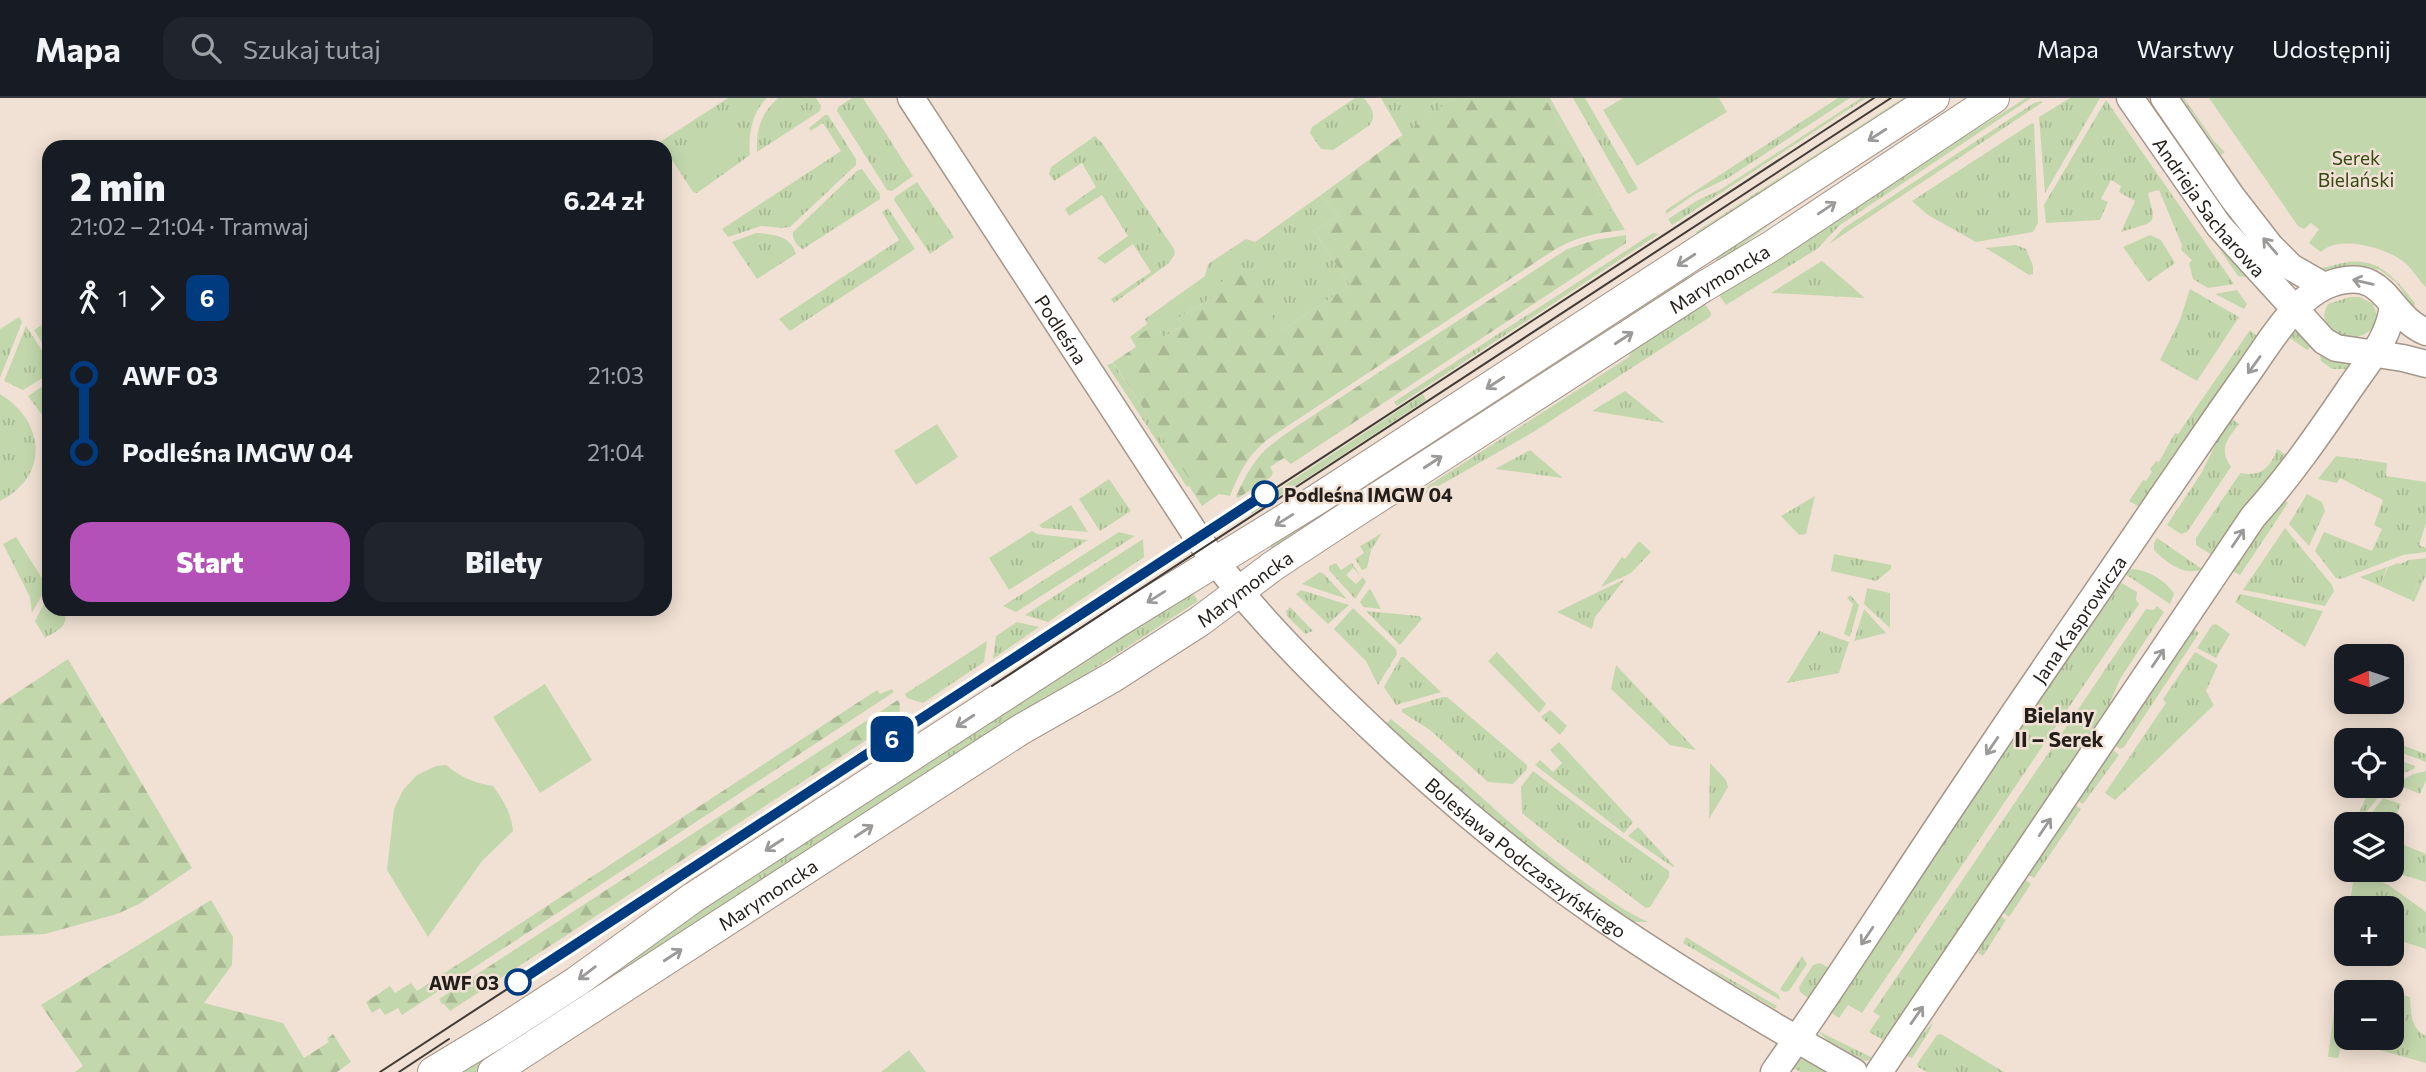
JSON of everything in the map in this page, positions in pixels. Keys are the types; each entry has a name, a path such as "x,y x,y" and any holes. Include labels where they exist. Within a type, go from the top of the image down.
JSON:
{"main road":[{"name":"Marymoncka","path":"433,1072 576,982 694,897 1214,561 1327,492 1934,98"},
{"name":"Marymoncka","path":"493,1072 1020,730 1113,677 1240,592 1273,566 1703,287 1770,247 1994,98"}],"street":[{"name":"Podleśna","path":"911,98 1214,561 1240,592"},
{"name":"Andrieja Sacharowa","path":"2130,98 2219,226 2295,310"},
{"name":"Andrieja Sacharowa","path":"2164,98 2232,197 2270,246 2291,267 2324,286"},
{"path":"2426,332 2404,319 2376,286 2364,280 2343,280 2324,286 2295,310 2324,341 2336,348 2426,364"},
{"path":"1879,1072 2253,517 2285,483 2308,452 2374,353 2388,328 2393,305"},
{"name":"Jana Kasprowicza","path":"1774,1072 2088,604 2223,408 2295,310"},
{"name":"Bolesława Podczaszyńskiego","path":"1240,592 1305,663 1373,730 1408,763 1508,846 1597,914 1699,981 1854,1072"}],"green space":[{"path":"728,98 767,98 752,124 750,155 697,193 693,192 672,160 672,140 663,140"},
{"path":"778,98 816,98 821,106 820,111 757,152 757,136 761,122"},
{"path":"852,98 863,98 913,176 892,191 887,190 837,111 838,107"},
{"path":"1355,98 1364,98 1371,108 1373,117 1370,125 1333,150 1321,149 1310,133 1312,127"},
{"path":"1381,98 1453,98 1403,136"},
{"path":"1453,98 1545,98 1610,212 1613,210 1625,230 1586,236 1551,252 1271,437 1246,463 1230,496 1219,494 1202,506 1189,486 1192,483 1113,362 1136,347 1132,340 1152,326 1156,333 1160,331 1164,337 1182,326 1178,318 1210,299 1213,288 1242,267 1281,331 1350,285 1314,231 1339,216 1321,195"},
{"path":"1545,98 1550,98 1613,210 1610,212"},
{"path":"1573,98 1585,98 1638,189 1628,194"},
{"path":"1623,98 1719,98 1727,112 1637,166 1603,110"},
{"path":"1838,98 1850,98 1728,178 1695,194 1666,214 1666,210"},
{"path":"1861,98 1866,98 1672,225 1668,219 1720,190"},
{"path":"1903,98 1914,98 1699,237 1696,232"},
{"path":"2026,98 2031,98 1840,225 1817,249 1726,305 1716,291"},
{"path":"2070,98 2100,98 2045,193 2039,117"},
{"path":"2182,98 2225,152 2221,155"},
{"name":"Serek Bielański","path":"2209,98 2426,98 2426,287 2407,265 2386,252 2363,245 2339,244 2321,252 2309,243 2319,229 2311,223 2304,229 2298,226"},
{"path":"2106,100 2234,284 2208,288 2193,279 2189,263 2192,260 2181,250 2182,245 2159,190 2148,193 2152,220 2121,232 2135,201 2119,192 2121,186 2111,180 2101,199 2108,202 2100,220 2046,223 2044,205"},
{"path":"2042,101 1829,244 1844,228 2034,103"},
{"path":"828,115 856,159 856,165 790,227 761,226 728,237 722,229 841,151 823,123 811,131 809,128"},
{"path":"2032,123 2038,223 2033,232 1976,242 1928,215 1912,201"},
{"path":"727,125 741,146 694,178 679,156"},
{"path":"1095,136 1175,254 1169,263 1114,303 1111,299 1151,272 1133,244 1105,264 1097,258 1128,236 1102,195 1069,216 1065,209 1096,187 1082,163 1054,181 1049,174 1051,167"},
{"path":"862,169 880,194 880,199 803,249 799,246 794,240 793,232"},
{"path":"917,182 954,237 930,254 894,200"},
{"path":"1321,195 1339,216 1314,231 1350,285 1281,331 1210,299 1178,318 1182,326 1164,337 1160,331 1156,334 1152,326 1132,340 1130,337 1147,324 1145,319 1205,276 1208,264 1246,239 1255,242"},
{"path":"1796,205 1718,263 1713,255"},
{"path":"888,208 915,249 790,331 779,319 899,240 882,212"},
{"path":"2207,231 2248,275 2238,276"},
{"path":"756,233 785,239 796,254 757,279 732,242"},
{"path":"1653,233 1659,234 1397,406 1394,402"},
{"path":"1626,235 1626,243 1291,464 1284,458 1270,467 1273,472 1271,477 1236,497 1260,456 1297,426 1567,249 1595,240"},
{"path":"2150,235 2161,240 2175,263 2148,282 2123,247"},
{"path":"2016,245 2026,249 2033,266 2033,274 2029,275 1986,248"},
{"path":"2300,256 2321,268 2360,262 2379,267 2395,279 2415,303 2414,310 2397,283 2380,270 2354,265 2324,271 2298,259"},
{"path":"1822,261 1865,298 1771,293"},
{"path":"1687,276 1691,282 1274,552 1269,544"},
{"path":"2190,289 2239,317 2197,381 2160,360 2180,320"},
{"path":"2237,290 2247,304 2244,309 2215,294"},
{"path":"2350,297 2360,297 2373,304 2378,319 2365,334 2345,339 2330,329 2324,316 2328,304"},
{"path":"1702,300 1711,313 1710,317 1535,431 1423,495 1420,491 1629,357 1632,346"},
{"path":"19,317 22,322 0,378 0,329"},
{"path":"2298,322 2312,346 2307,350 2287,336"},
{"path":"42,325 42,343 34,330"},
{"path":"26,326 42,350 42,378 23,390 4,381"},
{"path":"2250,330 2258,337 2141,508 2129,501 2143,480 2146,481 2152,472 2150,469 2156,461 2159,462 2175,433 2178,434"},
{"path":"2322,354 2353,360 2351,369 2332,369 2321,361"},
{"path":"1113,363 1193,483 1187,487 1107,365"},
{"path":"42,387 42,415 28,396"},
{"path":"1625,391 1665,423 1592,411"},
{"path":"0,394 15,405 26,419 36,448 34,463 27,478 0,501"},
{"path":"1423,394 1426,400 1252,514 1249,509"},
{"path":"2229,417 2239,424 2228,439 2225,449 2231,467 2187,532 2181,534 2167,525 2202,472"},
{"path":"937,424 958,457 916,485 894,451"},
{"path":"2277,449 2290,458 2212,555 2196,545 2196,538 2239,475 2260,472 2272,461"},
{"path":"1530,450 1563,478 1495,469"},
{"path":"2336,456 2387,463 2386,476 2426,482 2426,523 2419,545 2426,548 2426,552 2403,555 2341,579 2336,578 2315,551 2324,532 2372,551 2382,529 2374,525 2383,500 2340,478 2337,483 2318,479"},
{"path":"1109,479 1131,511 1100,531 1079,499"},
{"path":"2307,494 2322,502 2325,511 2309,546 2289,524"},
{"path":"1815,496 1806,534 1799,535 1781,516"},
{"path":"2284,500 2288,503 2240,575 2231,570 2257,533"},
{"path":"1071,505 1088,532 1042,528 1039,525"},
{"path":"2285,528 2332,585 2334,591 2325,606 2243,590"},
{"path":"1032,531 1037,534 1088,540 1009,590 989,558"},
{"path":"1119,532 1135,536 1016,612 1003,606"},
{"path":"1382,533 1371,550 1367,568 1362,570 1355,559 1364,553 1360,546"},
{"path":"16,537 42,578 42,595 32,613 30,597 3,544"},
{"path":"2157,538 2202,569 2182,570 2170,563 2154,550"},
{"path":"1143,539 1144,557 1048,622 1025,615"},
{"path":"1639,541 1651,552 1631,573 1601,587 1622,557 1625,559"},
{"path":"1165,551 1168,554 559,952 557,948"},
{"path":"1834,554 1891,565 1891,569 1876,581 1831,571"},
{"path":"2426,558 2426,574 2414,602 2411,600 2421,576 2398,565 2409,560"},
{"path":"1336,563 1341,570 1352,563 1360,575 1353,568 1346,575 1356,584 1363,577 1366,582 1355,599 1329,570 1329,566"},
{"path":"2398,563 2421,576 2411,600 2380,586 2388,567"},
{"path":"2387,567 2380,586 2360,577"},
{"path":"2131,569 2150,573 2162,580 2174,594 2170,604 2125,574"},
{"path":"1320,572 1324,574 1347,599 1302,584"},
{"path":"1625,579 1595,617 1592,629 1557,612"},
{"path":"2118,581 2137,592 2136,600 2139,604 1862,1013 1848,1005 1839,1018 1829,1011"},
{"path":"1189,587 1198,601 476,1072 456,1072 689,911"},
{"path":"1867,588 1890,593 1890,628 1864,604"},
{"path":"1369,589 1381,609 1363,607 1360,602"},
{"path":"1301,590 1349,605 1328,624 1296,594"},
{"path":"2240,594 2323,611 2305,647 2235,602"},
{"path":"1850,595 1859,605 1850,637 1844,634 1853,604 1847,598"},
{"path":"2157,606 2164,612 2120,679 2104,717 1885,1041 1869,1032 1880,1016 1873,1012 2146,609 2154,610"},
{"path":"1290,607 1313,631 1305,634 1287,616 1286,611"},
{"path":"42,608 42,616 65,616 62,626 45,638 35,621"},
{"path":"1353,608 1396,649 1397,654 1378,685 1366,661 1334,629"},
{"path":"1864,609 1886,633 1854,641"},
{"path":"1366,611 1419,616 1422,619 1400,645"},
{"path":"1017,622 1039,627 993,659 996,636"},
{"path":"2216,624 2230,634 2216,658 2197,648 2212,625"},
{"path":"2192,628 2199,633 2124,747 2120,749 2113,744"},
{"path":"1819,631 1849,642 1839,673 1787,683"},
{"path":"987,641 984,662 923,703 907,698 905,694"},
{"path":"1497,652 1546,704 1539,713 1488,661"},
{"path":"2195,652 2218,665 2206,691 2214,705 2115,800 2105,793 2166,703 2163,699"},
{"path":"1401,657 1441,692 1396,705 1384,687"},
{"path":"68,659 192,868 139,904 117,914 45,934 0,936 0,704"},
{"path":"1616,665 1696,750 1670,745 1611,689"},
{"path":"545,684 592,760 540,793 493,717"},
{"path":"892,689 894,692 402,1015 398,1008 385,1015 380,1008 372,1013 366,1002 390,986 395,993 411,983 417,991 877,690 880,694"},
{"path":"1447,697 1527,765 1527,769 1513,784 1488,782 1430,730 1402,712 1402,709"},
{"path":"898,700 899,719 450,1011 442,1004 439,999"},
{"path":"1550,710 1567,726 1560,735 1543,719 1542,716"},
{"path":"1391,719 1558,863 1615,904 1648,922 1633,922 1599,900 1484,813 1385,725"},
{"path":"1559,742 1633,822 1624,833 1535,765 1540,760 1553,772 1562,763 1550,750"},
{"path":"2404,746 2426,754 2426,762 2404,754"},
{"path":"2110,748 2119,755 2083,804 2076,799"},
{"path":"2404,762 2415,766 2404,773"},
{"path":"1710,763 1726,780 1728,787 1709,819"},
{"path":"446,765 468,779 493,786 511,818 513,831 482,861 428,937 387,870 394,809 403,790 417,775 436,766"},
{"path":"1533,771 1669,871 1669,877 1650,907 1646,908 1522,813 1521,787"},
{"path":"2426,771 2426,780 2420,794 2404,787 2404,779"},
{"path":"2366,798 2378,798 2367,812 2359,812"},
{"path":"2383,798 2401,804 2397,812 2372,812"},
{"path":"2073,803 2081,809 2034,878 2027,874"},
{"path":"1638,827 1674,866 1673,867 1628,836"},
{"path":"2404,845 2426,854 2426,882 2404,875"},
{"path":"2023,878 2031,884 2009,917 2001,911"},
{"path":"2353,882 2382,882 2404,896 2351,896"},
{"path":"2404,896 2426,912 2426,949 2404,942"},
{"path":"211,900 233,937 232,965 204,1003 283,1023 304,1058 329,1042 327,1038 333,1034 351,1062 337,1072 75,1072 83,1066 41,1005"},
{"path":"1998,914 2006,920 1983,956 1978,953 1985,934"},
{"path":"1686,937 1779,995 1780,1000 1683,943"},
{"path":"1802,956 1807,964 1789,991 1784,992 1780,989"},
{"path":"1820,963 1831,969 1811,1000 1800,992 1799,987 1813,965"},
{"path":"1711,968 1777,1006 1775,1009 1710,970"},
{"path":"2404,995 2410,997 2414,1024 2426,1036 2426,1063 2379,1050 2404,1050"},
{"path":"2334,1011 2334,1050 2340,1050 2338,1058 2328,1057"},
{"path":"1933,1022 1912,1058 1904,1055"},
{"path":"1818,1031 1875,1059 1865,1061 1828,1041"},
{"path":"1941,1034 2004,1072 1927,1072 1918,1067 1917,1064 1937,1035"},
{"path":"909,1050 926,1072 881,1072"},
{"path":"1801,1059 1825,1072 1801,1072 1791,1067"}],"tram line":[{"path":"380,1072 1874,98"},
{"path":"992,686 1891,98"},
{"name":"6","path":"518,982 1265,494"},
{"path":"399,1072 449,1039"}],"place":[{"name":"Podleśna IMGW 04","path":"1265,494"},
{"name":"AWF 03","path":"518,982"}],"district":[{"name":"Bielany II – Serek","path":"2059,726"}]}
